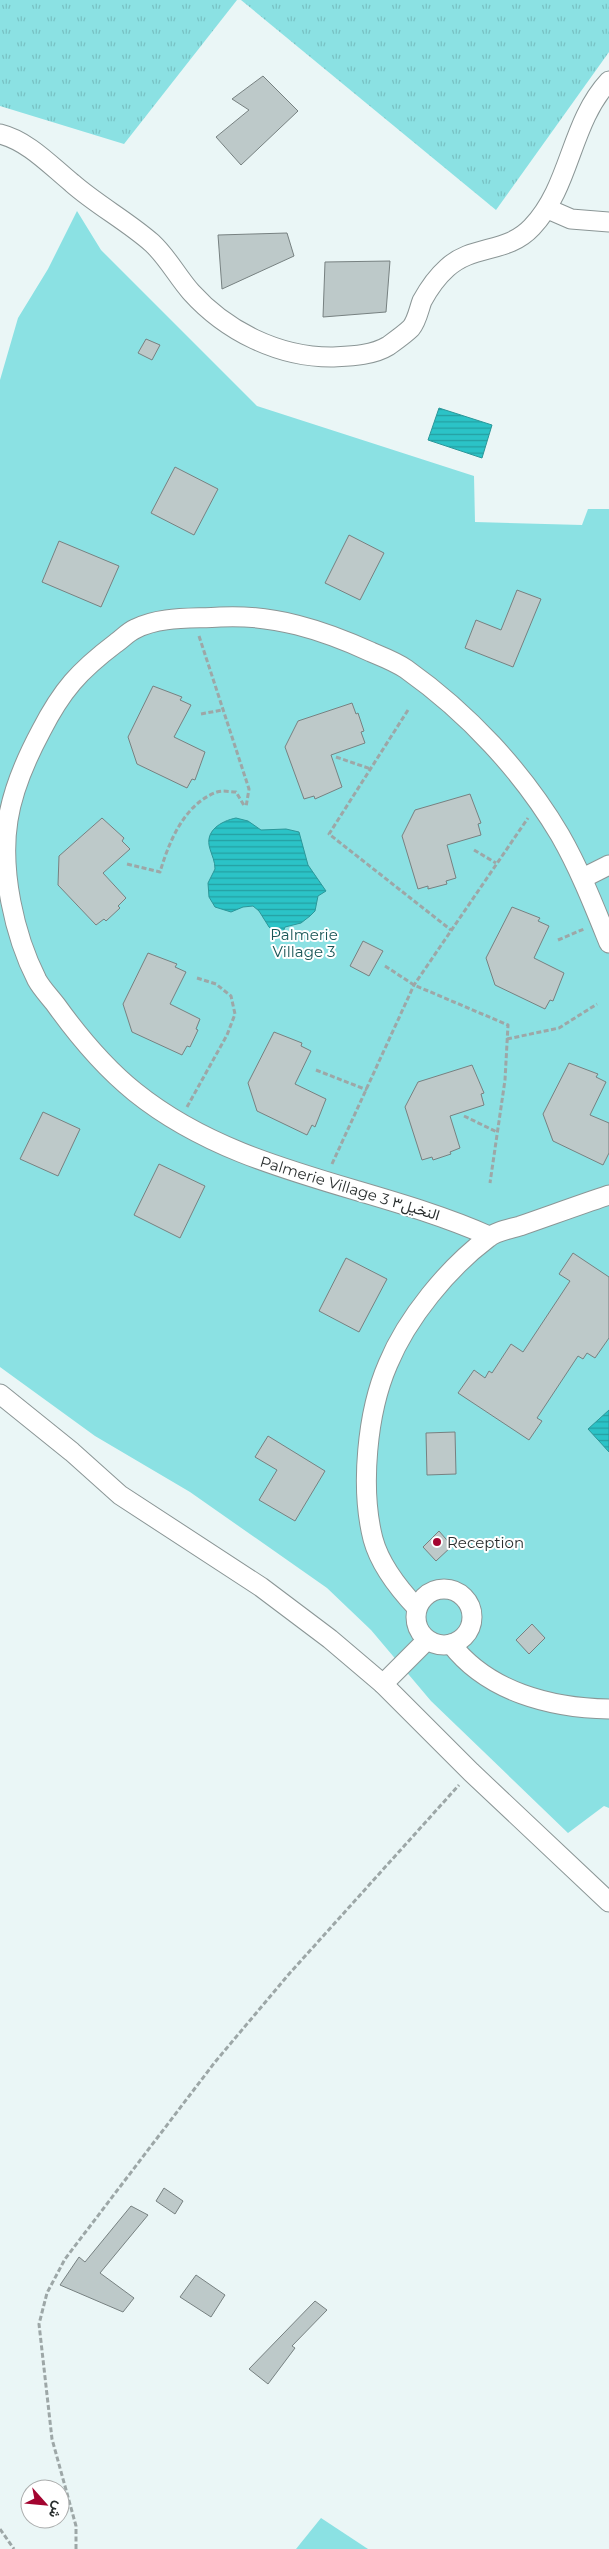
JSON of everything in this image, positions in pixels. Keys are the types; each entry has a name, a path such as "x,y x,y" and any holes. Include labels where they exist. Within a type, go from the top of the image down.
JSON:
{"street":[{"path":"0,134 9,136 34,152 74,185 128,223 153,244 172,264 190,290 210,312 239,332 274,348 317,357 352,356 386,347 412,327 423,299 446,269 461,257 506,246 530,230 548,209 570,157 583,119 597,94 609,81"},
{"path":"548,209 570,219 609,222"},
{"name":"Palmerie Village 3 النخيل٣","path":"489,1236 427,1210 325,1180 293,1173 178,1124 133,1090 85,1046 38,980 12,908 6,877 8,820 24,762 51,712 72,679 135,629 171,618 247,615 291,623 340,638 403,666 459,711 517,772 559,833 584,878 609,943"},
{"path":"584,878 609,865"},
{"path":"417,1608 428,1595 444,1589 455,1592 464,1598 471,1614 468,1631 461,1639 451,1644 438,1645 427,1640 418,1626 417,1608 403,1594 387,1570 373,1539 365,1488 370,1424 387,1365 416,1312 460,1263 489,1236 609,1195"},
{"path":"0,1394 72,1452 120,1495 261,1587 330,1639 383,1684 471,1772 609,1902"},
{"path":"383,1684 427,1640"},
{"path":"451,1644 463,1660 490,1678 524,1696 576,1708 609,1708"}],"path":[{"path":"127,864 160,872 168,847 182,820 202,800 218,792 236,792 246,807 249,789 222,710 194,618"},
{"path":"201,714 222,710"},
{"path":"408,710 329,834 451,930"},
{"path":"336,757 371,769"},
{"path":"325,1180 414,985 538,803"},
{"path":"474,850 496,863"},
{"path":"558,940 601,922"},
{"path":"385,966 414,985 508,1025 505,1080 490,1184"},
{"path":"178,1124 227,1035 235,1014 231,996 216,984 197,978"},
{"path":"507,1039 559,1028 597,1004"},
{"path":"316,1070 367,1090"},
{"path":"464,1116 497,1132"},
{"path":"76,2549 76,2526 52,2440 42,2366 38,2324 47,2294 65,2259 215,2062 288,1974 471,1772"},
{"path":"0,2529 14,2549"}],"green space":[{"path":"0,0 237,0 124,144 0,106"},
{"path":"241,0 609,0 609,52 496,210"},
{"name":"Palmerie Village 3","path":"77,211 101,250 257,406 474,476 475,522 582,525 588,509 609,509 609,1808 604,1806 568,1833 431,1701 371,1630 327,1588 190,1492 95,1436 0,1367 0,380 18,318 48,269"},
{"path":"321,2518 368,2549 296,2549"}],"shaded area":[{"path":"439,408 492,425 482,458 428,440"},
{"path":"236,818 248,821 261,830 286,829 299,832 308,865 326,891 318,896 315,911 301,923 285,927 281,937 269,927 259,911 253,906 243,907 231,912 215,907 209,897 208,883 215,869 209,837 220,824"},
{"path":"609,1410 609,1452 588,1429"}],"building":[{"path":"263,76 298,111 241,165 216,137 249,110 232,99"},
{"path":"287,233 294,256 222,289 218,235"},
{"path":"390,261 386,312 323,317 325,262"},
{"path":"146,339 160,345 152,360 138,353"},
{"path":"175,467 218,489 194,535 151,513"},
{"path":"349,535 384,553 360,600 325,583"},
{"path":"59,541 119,566 101,607 42,582"},
{"path":"517,590 541,599 513,667 465,648 476,620 501,630"},
{"path":"153,686 182,697 180,700 191,705 174,737 205,752 195,780 192,779 187,788 137,764 128,737"},
{"path":"352,703 356,714 358,713 364,731 361,732 365,743 331,755 342,787 315,799 314,796 304,799 285,747 298,721"},
{"path":"470,794 481,823 478,824 481,835 447,845 456,878 446,881 447,884 428,889 428,886 418,889 402,836 415,810"},
{"path":"102,818 124,838 122,841 130,849 103,873 126,898 118,906 120,908 106,921 104,919 96,925 58,885 59,856"},
{"path":"512,907 540,918 538,921 549,926 534,958 564,973 553,1001 550,1000 545,1009 495,985 486,958"},
{"path":"363,941 383,951 369,976 350,966"},
{"path":"148,953 177,964 175,967 186,972 170,1004 200,1019 196,1029 198,1030 190,1047 187,1046 182,1055 132,1032 123,1004"},
{"path":"274,1032 302,1043 301,1046 311,1051 295,1084 326,1099 315,1127 312,1125 307,1135 257,1111 248,1083"},
{"path":"569,1063 598,1074 596,1077 606,1082 590,1115 609,1123 609,1153 603,1165 553,1141 543,1114"},
{"path":"472,1065 484,1093 481,1094 484,1105 450,1116 460,1148 450,1152 451,1154 433,1160 432,1157 422,1160 405,1107 418,1082"},
{"path":"43,1112 80,1129 58,1176 20,1159"},
{"path":"159,1164 205,1186 180,1238 134,1215"},
{"path":"573,1253 609,1277 609,1338 595,1358 587,1353 583,1359 578,1356 537,1418 542,1421 529,1440 458,1393 474,1370 485,1378 489,1371 492,1373 511,1344 523,1352 570,1281 559,1274"},
{"path":"346,1258 387,1279 359,1332 319,1311"},
{"path":"455,1432 456,1474 427,1475 426,1433"},
{"path":"268,1436 325,1471 295,1521 259,1500 277,1470 255,1457"},
{"path":"439,1531 452,1546 436,1561 423,1547"},
{"path":"532,1624 545,1638 529,1654 516,1640"},
{"path":"164,2188 183,2201 175,2214 156,2201"},
{"path":"131,2206 148,2215 100,2273 134,2298 123,2312 60,2285 79,2257 85,2262"},
{"path":"196,2275 225,2295 211,2317 180,2297"},
{"path":"315,2301 327,2310 292,2346 295,2348 268,2384 249,2369"}],"place":[{"name":"Reception","path":"437,1542"}]}
